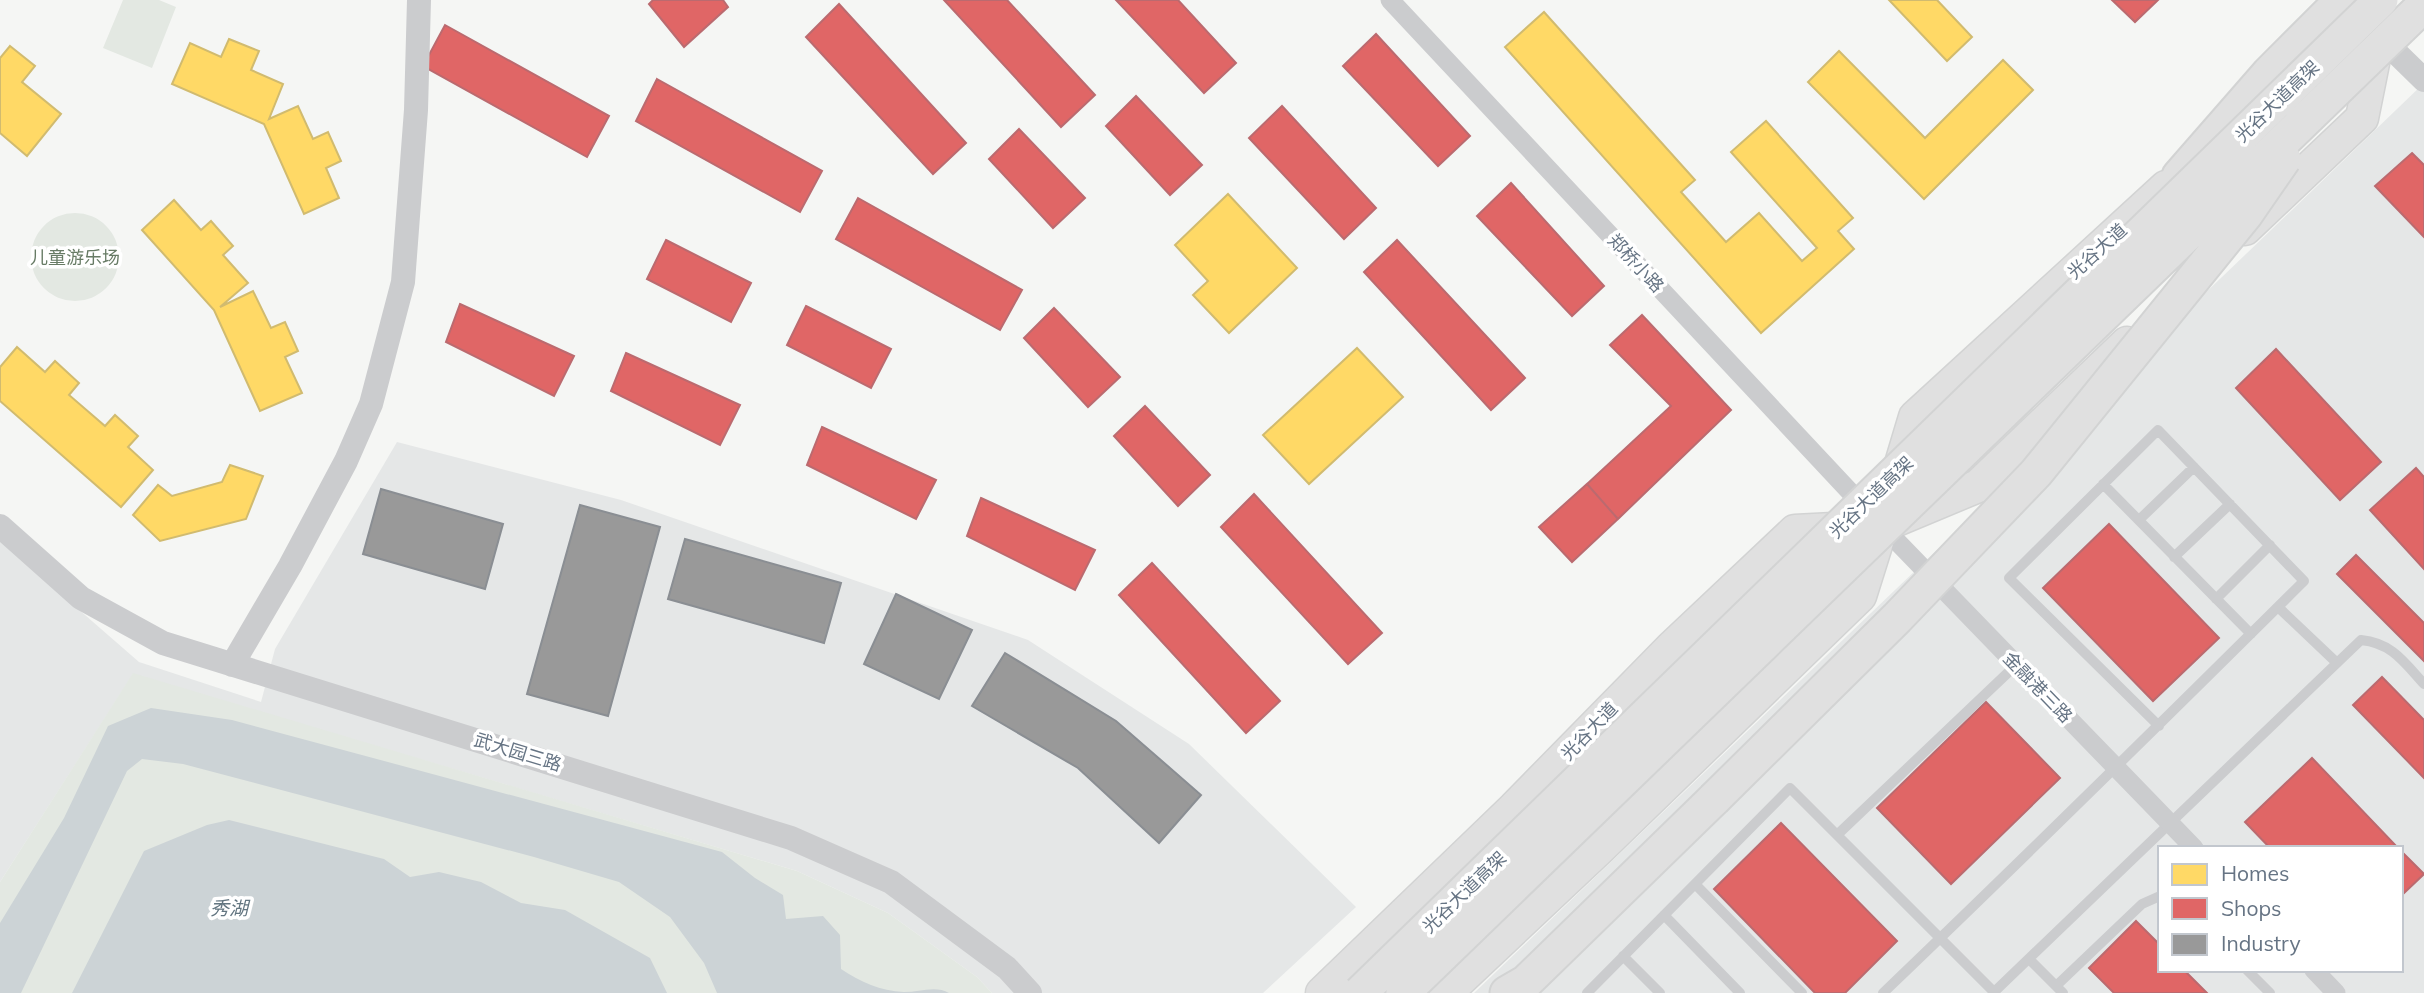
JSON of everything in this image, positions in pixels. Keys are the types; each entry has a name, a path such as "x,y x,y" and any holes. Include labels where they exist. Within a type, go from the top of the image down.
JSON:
{"highway":[{"path":"2179,176 2269,73 2342,0"},
{"name":"光谷大道高架","path":"1360,993 2381,0"},
{"name":"光谷大道高架","path":"1403,993 2424,5"},
{"path":"1507,993 1526,982 1714,799 1897,618 2036,473 2246,214 2323,101"}],"main road":[{"name":"光谷大道","path":"1322,993 1514,808 1671,648 1795,531 1882,526 1978,486 2362,118 2379,36 2397,0"},
{"name":"光谷大道","path":"1446,993 1860,596 1915,417 2305,61 2424,20"}],"street":[{"path":"232,665 297,555 346,461 371,404 403,282 416,110 419,0"},
{"name":"郑桥小路","path":"1390,0 1882,526"},
{"path":"2379,36 2424,80"},
{"name":"武大园三路","path":"0,526 81,598 163,643 791,838 891,882 1007,968 1030,993"},
{"name":"金融港三路","path":"1882,526 2192,846"},
{"path":"2316,972 2336,993"}],"lane":[{"path":"1883,993 2159,726 2304,581 2158,430 2009,578 2159,726"},
{"path":"2139,520 2194,467"},
{"path":"2104,484 2251,634"},
{"path":"2175,556 2230,504"},
{"path":"2216,599 2270,545"},
{"path":"2278,607 2337,663"},
{"path":"1587,993 1790,788 1994,992 2361,640 2390,648 2424,684"},
{"path":"1838,835 2016,665"},
{"path":"1695,884 1802,993"},
{"path":"2029,958 2059,989 2142,904 2158,897"},
{"path":"1664,915 1740,993"},
{"path":"1623,956 1660,993"},
{"path":"2249,972 2270,993"}],"shaded area":[{"path":"2424,83 2424,993 1474,993"},
{"path":"397,442 621,500 1028,640 1189,744 1356,907 1263,993 992,993 977,977 888,913 797,871 133,674 0,882 0,541 139,662 261,702 275,649"}],"green space":[{"path":"123,0 159,0 176,7 152,68 103,48"},
{"name":"儿童游乐场","path":"75,213 92,216 106,226 116,240 119,257 116,274 106,288 92,298 75,301 58,298 44,288 34,274 31,257 34,240 44,226 58,216"},
{"path":"133,673 797,871 888,913 977,977 992,993 0,993 0,882"}],"water":[{"path":"151,708 232,720 722,852 755,878 783,895 786,919 823,916 840,935 841,969 848,974 887,990 904,992 933,989 949,993 717,993 704,963 670,917 619,882 183,764 142,759 127,771 21,993 0,993 0,923 64,818 108,726"},
{"name":"秀湖","path":"229,820 384,859 410,877 439,872 481,882 521,903 565,910 650,958 667,993 72,993 144,851 207,825"}],"building: Homes":[{"path":"1889,0 1937,0 1972,37 1947,61"},
{"path":"1544,12 1695,180 1681,192 1726,242 1759,213 1802,261 1817,248 1731,152 1766,121 1853,218 1838,231 1854,249 1761,333 1505,47"},
{"path":"229,39 259,51 251,70 283,84 269,119 298,106 313,139 328,132 341,161 326,168 339,198 304,214 264,124 172,84 190,43 221,57"},
{"path":"10,46 35,66 22,82 61,114 27,156 0,133 0,58"},
{"path":"1839,51 1925,138 2003,60 2033,90 1924,199 1808,82"},
{"path":"1228,194 1297,268 1229,333 1193,295 1208,281 1175,245"},
{"path":"174,200 201,230 211,221 233,246 223,255 248,283 220,307 253,291 271,328 285,322 298,351 285,357 302,393 260,411 214,310 142,230"},
{"path":"17,347 45,372 55,361 79,383 69,395 105,426 115,415 138,436 128,447 153,470 121,507 0,401 0,367"},
{"path":"1357,348 1403,397 1309,484 1263,435"},
{"path":"230,465 263,476 246,519 160,541 133,515 158,485 172,496 222,482"}],"building: Shops":[{"path":"653,0 723,0 728,7 684,47 649,4"},
{"path":"944,0 1007,0 1095,95 1061,127"},
{"path":"1116,0 1178,0 1236,63 1204,93"},
{"path":"2112,0 2158,0 2135,22"},
{"path":"839,4 966,143 933,174 806,37"},
{"path":"445,25 609,116 587,157 423,66"},
{"path":"1376,34 1470,136 1438,166 1343,66"},
{"path":"657,79 822,171 800,212 636,121"},
{"path":"1136,96 1202,165 1170,195 1106,126"},
{"path":"1282,106 1376,208 1344,239 1249,138"},
{"path":"1019,129 1085,198 1053,228 989,159"},
{"path":"2412,153 2424,165 2424,237 2375,186"},
{"path":"1511,183 1604,286 1572,316 1477,216"},
{"path":"858,198 1022,290 1000,330 836,239"},
{"path":"666,240 751,283 731,322 647,279"},
{"path":"1397,240 1525,378 1491,410 1364,272"},
{"path":"460,304 574,356 554,396 446,342"},
{"path":"806,306 891,349 871,388 787,345"},
{"path":"1054,308 1120,377 1088,407 1024,338"},
{"path":"1642,315 1731,410 1618,519 1587,484 1671,406 1610,345"},
{"path":"2276,349 2381,462 2340,500 2236,388"},
{"path":"626,353 740,405 720,445 611,391"},
{"path":"1145,406 1210,475 1178,506 1114,436"},
{"path":"822,427 936,480 916,519 807,465"},
{"path":"2416,468 2424,477 2424,569 2370,510"},
{"path":"1587,484 1618,519 1572,562 1539,527"},
{"path":"1254,494 1382,633 1348,664 1221,527"},
{"path":"981,498 1095,550 1075,590 967,536"},
{"path":"2109,524 2219,638 2153,701 2043,588"},
{"path":"2356,555 2424,623 2424,661 2337,574"},
{"path":"1152,563 1280,701 1246,733 1119,595"},
{"path":"2382,677 2424,720 2424,778 2353,705"},
{"path":"1986,702 2060,778 1951,884 1877,808"},
{"path":"2312,758 2396,846 2268,846 2245,822"},
{"path":"1781,823 1897,941 1845,993 1815,993 1714,889"},
{"path":"2403,853 2424,874 2403,894"},
{"path":"2136,921 2158,943 2158,972 2186,972 2207,993 2114,993 2089,968"}],"building: Industry":[{"path":"381,489 503,524 485,589 363,554"},
{"path":"580,505 660,527 608,716 527,694"},
{"path":"685,539 841,583 824,643 668,599"},
{"path":"896,594 972,630 939,699 864,664"},
{"path":"1005,653 1116,721 1201,795 1159,843 1078,768 972,706"}]}
